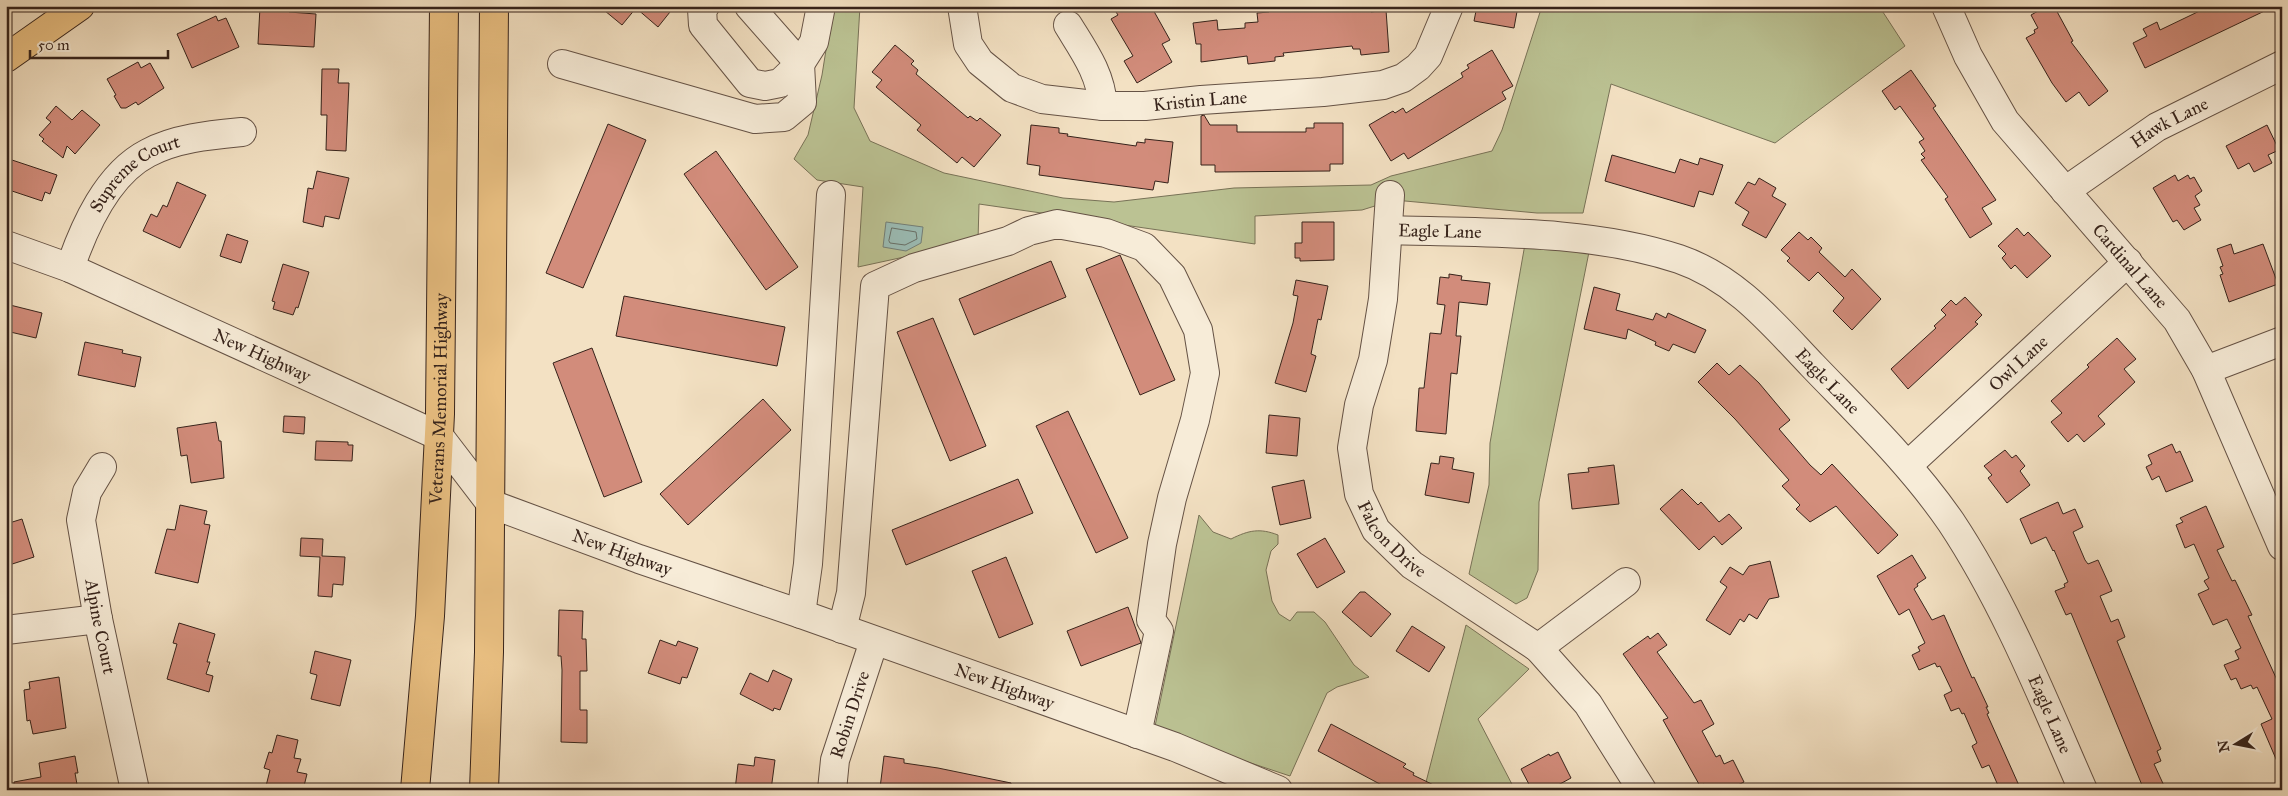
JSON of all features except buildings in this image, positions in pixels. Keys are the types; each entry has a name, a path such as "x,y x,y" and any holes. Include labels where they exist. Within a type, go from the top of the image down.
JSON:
{"main road":[{"path":"484,790 489,652 491,504 494,6"},
{"path":"494,46 500,6"},
{"path":"6,58 71,8"},
{"name":"Veterans Memorial Highway","path":"415,790 430,616 439,436 441,13"}],"street":[{"path":"705,6 702,9 703,25 750,82 765,86 780,83 800,64 814,42 816,10"},
{"path":"562,64 755,118 784,117 802,102 800,64 749,6"},
{"name":"Kristin Lane","path":"962,6 968,44 980,62 1012,88 1042,99 1103,106 1145,106 1201,100 1340,91 1383,85 1403,78 1418,68 1428,56 1449,6"},
{"name":"Cardinal Lane","path":"1946,6 1968,56 2005,121 2177,320 2206,370 2282,546"},
{"path":"1068,25 1095,70 1102,88 1103,106"},
{"name":"Hawk Lane","path":"2065,192 2157,126 2282,65"},
{"name":"Supreme Court","path":"70,268 85,226 100,201 123,173 148,153 201,137 242,132"},
{"path":"800,614 808,564 831,194"},
{"name":"Falcon Drive","path":"1390,195 1384,299 1373,360 1359,405 1352,448 1359,494 1376,530 1412,565 1538,648 1588,704 1642,790"},
{"path":"842,629 851,593 875,286 914,268 1008,241 1029,231 1056,224 1106,233 1144,248 1172,276 1198,330 1205,372 1195,420 1172,498 1162,544 1150,620 1159,631 1137,734"},
{"name":"Eagle Lane","path":"1388,230 1518,234 1619,243 1681,260 1724,280 1754,304 1908,465 1950,521 1977,564 2006,618 2083,790"},
{"name":"New Highway","path":"6,246 70,268 439,436 491,504 639,560 800,614 1137,734 1278,790"},
{"name":"Owl Lane","path":"1908,465 2128,262"},
{"path":"2206,370 2282,341"},
{"name":"Alpine Court","path":"102,467 87,492 81,520 98,619 135,790"},
{"path":"1538,648 1626,582"},
{"path":"6,630 98,619"},
{"name":"Robin Drive","path":"832,790 835,760 874,641"}],"green space":[{"path":"833,6 860,6 854,108 870,141 944,173 1063,198 1114,202 1234,188 1371,185 1391,176 1492,151 1502,130 1542,6 1879,6 1905,46 1775,143 1611,84 1583,213 1537,213 1394,200 1362,210 1255,216 1255,244 979,204 978,241 858,267 863,187 817,180 794,159 808,135 822,75"},
{"path":"1525,244 1590,247 1539,502 1538,570 1527,598 1516,604 1469,574 1489,485 1490,443"},
{"path":"1199,515 1213,532 1231,539 1254,531 1266,531 1278,535 1278,544 1271,551 1266,570 1272,601 1279,614 1290,621 1297,612 1314,612 1325,622 1354,665 1369,677 1337,687 1327,693 1290,776 1154,731"},
{"path":"1466,625 1529,669 1478,719 1515,790 1424,790"}],"water":[{"path":"886,222 923,227 921,243 906,251 883,247"}]}
